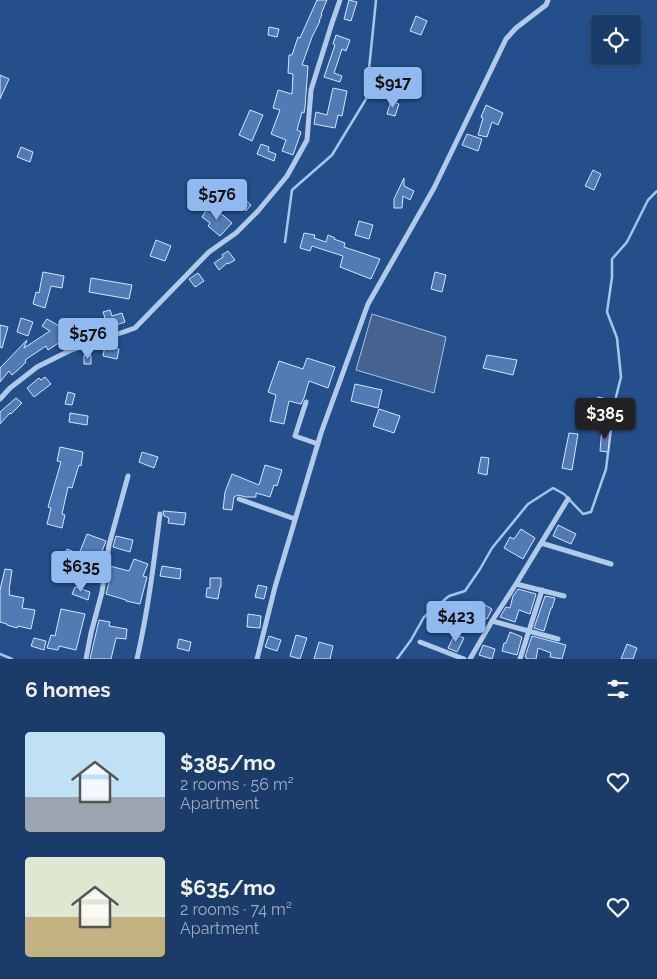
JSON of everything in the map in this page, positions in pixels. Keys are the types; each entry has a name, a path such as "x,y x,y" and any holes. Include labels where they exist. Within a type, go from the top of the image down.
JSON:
{"street":[{"path":"0,399 10,388 37,367 69,351 135,328 210,252 236,233 258,211 287,176 307,140 310,90 340,0"},
{"path":"257,659 275,587 318,444 368,304 434,188 506,39 516,28 546,5 548,0"},
{"path":"334,377 341,379"},
{"path":"306,402 295,436 318,444"},
{"path":"86,659 102,592 110,545 128,476"},
{"path":"239,499 296,519"},
{"path":"470,659 568,499"},
{"path":"138,659 152,580 160,514"},
{"path":"541,543 611,564"},
{"path":"516,584 564,596"},
{"path":"520,659 542,590"},
{"path":"492,621 558,639"},
{"path":"420,642 464,659"}],"water":[{"path":"372,314 446,337 434,393 356,370"}],"building":[{"path":"317,0 327,0 302,65 308,66 305,107 297,130 301,132 293,155 282,151 286,140 271,134 280,110 273,108 278,90 292,94 293,74 288,73 289,55 292,55 298,37 300,38"},
{"path":"349,0 357,2 351,21 344,19"},
{"path":"416,16 427,21 421,35 410,31"},
{"path":"269,27 279,29 277,37 268,35"},
{"path":"336,35 350,40 346,51 342,49 334,73 342,76 340,82 324,77 335,45 333,44"},
{"path":"0,75 9,79 0,99"},
{"path":"333,88 347,91 342,116 338,115 335,128 314,124 316,112 327,115"},
{"path":"391,101 399,104 395,116 387,114"},
{"path":"486,105 503,113 498,125 492,122 487,137 478,135 483,118 481,117"},
{"path":"250,110 263,115 252,141 239,135"},
{"path":"467,134 482,139 478,151 462,145"},
{"path":"261,144 269,147 268,151 276,154 274,161 257,154"},
{"path":"21,147 33,152 30,162 17,157"},
{"path":"593,170 601,174 594,190 585,186"},
{"path":"404,178 404,186 414,191 410,200 403,196 402,208 394,208 394,199"},
{"path":"240,195 251,205 246,211 235,200"},
{"path":"209,206 232,223 220,236 208,226 210,223 202,217"},
{"path":"359,221 373,225 369,239 355,235"},
{"path":"304,233 315,235 314,238 326,242 328,235 345,243 344,247 380,259 371,279 340,267 343,256 312,246 310,251 300,248"},
{"path":"156,240 171,246 165,261 150,256"},
{"path":"228,251 235,260 227,263 219,270 214,263"},
{"path":"43,272 64,276 62,288 51,286 45,308 33,304 36,292 39,293"},
{"path":"435,272 446,275 442,292 431,289"},
{"path":"198,273 204,281 195,287 189,279"},
{"path":"91,278 132,285 129,299 89,292"},
{"path":"110,310 112,316 122,313 125,322 74,340 72,334 48,350 46,346 25,360 26,362 12,375 9,371 0,382 0,368 27,340 24,348 50,331 42,326 47,319 61,327 86,321 87,324 105,318 103,312"},
{"path":"21,318 33,322 28,336 17,332"},
{"path":"0,325 8,327 2,348 0,347"},
{"path":"105,346 119,349 117,359 103,356"},
{"path":"84,355 91,355 91,364 84,364"},
{"path":"487,355 517,360 513,375 483,368"},
{"path":"307,358 335,367 328,388 309,381 301,404 289,401 284,424 270,421 276,395 268,392 279,361 303,369"},
{"path":"45,377 51,384 34,397 27,388 39,378 41,380"},
{"path":"355,384 382,390 378,408 351,401"},
{"path":"68,392 75,394 72,405 65,404"},
{"path":"598,397 611,400 609,412 595,410"},
{"path":"16,398 22,403 0,424 0,412"},
{"path":"379,409 400,416 394,433 373,426"},
{"path":"70,413 88,416 87,425 69,422"},
{"path":"602,428 610,429 608,452 600,451"},
{"path":"569,433 578,434 572,470 562,468"},
{"path":"60,447 83,452 81,466 79,465 72,488 68,487 62,514 65,515 62,528 47,524 51,508 48,507 61,462 57,461"},
{"path":"142,452 158,457 154,468 139,462"},
{"path":"481,457 489,458 487,475 478,473"},
{"path":"265,465 282,470 277,486 274,485 270,497 256,493 256,497 238,495 234,497 232,510 223,509 225,492 232,474 259,485"},
{"path":"163,511 186,513 184,525 168,523 169,518 164,516"},
{"path":"558,525 576,534 571,544 553,536"},
{"path":"521,529 535,538 523,559 504,548 510,537 514,539"},
{"path":"87,534 106,541 96,565 65,556 67,549 79,554"},
{"path":"116,536 133,540 130,552 113,547"},
{"path":"134,559 148,564 143,576 147,577 140,604 106,594 110,578 110,566 129,571"},
{"path":"162,566 181,569 180,579 160,576"},
{"path":"5,569 12,570 9,595 24,598 22,608 35,610 31,629 18,626 17,628 0,622 0,590"},
{"path":"210,578 221,578 218,599 206,597 207,588 210,588"},
{"path":"258,585 267,587 264,599 255,597"},
{"path":"75,587 90,592 88,600 72,594"},
{"path":"518,589 536,594 530,614 519,610 515,622 500,617 506,607 510,608 513,596"},
{"path":"545,596 555,598 544,631 534,628"},
{"path":"478,601 492,609 479,633 468,628 476,613 473,611"},
{"path":"61,609 85,614 76,650 59,646 58,650 47,648 51,635 55,636"},
{"path":"248,614 261,616 260,628 247,627"},
{"path":"99,620 110,622 109,626 127,629 126,639 116,638 111,659 90,659"},
{"path":"510,632 522,637 517,655 502,651"},
{"path":"455,634 464,638 457,652 448,648"},
{"path":"296,635 307,638 300,659 290,656"},
{"path":"269,636 281,640 277,651 265,647"},
{"path":"532,636 566,645 562,659 550,657 551,653 538,648 536,659 526,659"},
{"path":"34,638 46,641 44,650 31,646"},
{"path":"179,639 191,642 189,651 177,648"},
{"path":"319,642 333,646 330,659 314,659"},
{"path":"627,644 637,648 633,659 621,659"},
{"path":"483,645 495,649 492,659 479,655"}],"waterway":[{"path":"285,242 292,190 332,155 366,99 376,0"},
{"path":"397,659 411,640 424,617 449,596 465,591 492,548 528,504 553,488 564,494 583,514 591,512 606,469 614,405 621,377 617,338 607,312 612,277 612,259 627,242 648,200 657,191"},
{"path":"0,654 12,659"}]}
